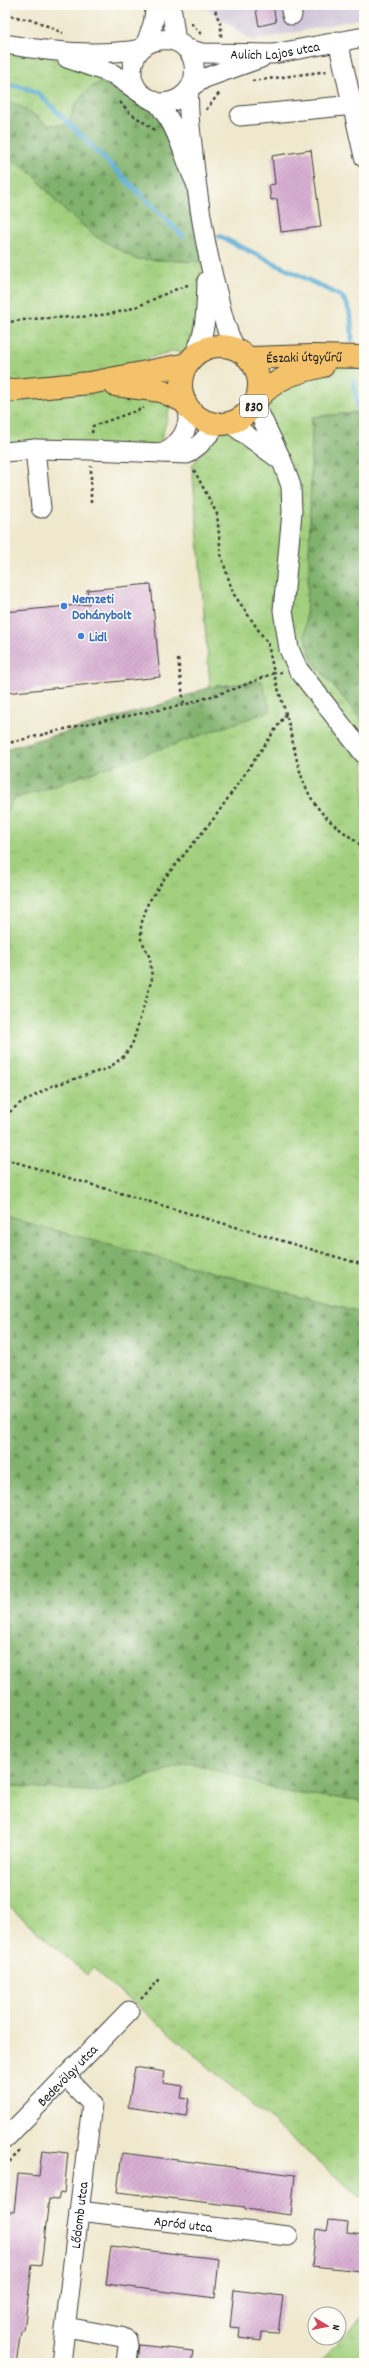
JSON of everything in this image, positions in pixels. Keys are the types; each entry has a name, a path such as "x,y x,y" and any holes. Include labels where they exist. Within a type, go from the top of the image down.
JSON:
{"main road":[{"name":"830","path":"5,391 90,383 190,360 213,346 242,353 259,377 256,401 242,418 224,424 208,422 175,396 148,388 90,383"},
{"name":"Északi útgyűrű","path":"242,353 361,357"},
{"name":"Északi útgyűrű","path":"256,401 271,385 283,377 361,357"},
{"path":"188,406 181,390 182,376 190,360"}],"street":[{"path":"139,92 134,83 132,73 133,63 143,47 153,24 156,5"},
{"path":"171,5 180,45 194,65 195,75 190,88 188,116 195,180 208,260 226,331 242,353"},
{"name":"Aulich Lajos utca","path":"180,45 202,53 273,54 364,37"},
{"path":"5,44 53,52 116,52 143,47 154,41 164,40 180,45"},
{"path":"338,41 345,69 359,104 364,158"},
{"path":"53,52 113,74 147,99 157,103 167,103 177,100 190,88 205,78 273,54"},
{"path":"157,103 173,126 195,180"},
{"path":"240,116 359,104"},
{"path":"190,360 199,346 204,328 208,260"},
{"path":"256,401 291,486 292,512 282,610 289,648 298,669 364,754"},
{"path":"164,453 180,442 183,436 188,406"},
{"path":"5,452 35,449 187,454 224,424 282,461"},
{"path":"35,449 41,508"},
{"name":"Bedevölgy utca","path":"5,2139 129,2011"},
{"name":"Lődomb utca","path":"61,2363 92,2104 66,2077"},
{"name":"Apród utca","path":"79,2211 288,2236"},
{"path":"66,2327 121,2337 126,2340 128,2346 126,2363"}],"path":[{"path":"214,5 221,26 221,45"},
{"path":"5,15 36,20 68,34"},
{"path":"190,21 204,36"},
{"path":"250,81 345,69"},
{"path":"203,114 223,89"},
{"path":"115,96 130,113 157,131"},
{"path":"5,322 113,313 152,302 179,288 207,281"},
{"path":"91,504 91,450 93,426 144,409 148,388"},
{"path":"187,454 197,477 217,514 221,555 233,593 268,644 296,758 309,796 327,819 364,848"},
{"path":"178,659 184,705"},
{"path":"5,744 81,725 184,705 237,688 274,673 298,669"},
{"path":"5,1116 19,1104 52,1086 109,1068 124,1056 132,1045 152,979 150,958 142,939 141,925 148,904 164,879 215,818 286,714"},
{"path":"5,1159 364,1265"},
{"path":"129,2011 161,1978"}],"shaded area":[{"path":"201,5 364,5 364,18 253,41"}],"green space":[{"path":"5,47 28,51 112,76 75,104 68,125 48,125 22,107 5,100"},
{"path":"112,76 128,85 176,138 206,262 136,259 95,236 58,204 33,174 5,156 5,100 22,107 48,125 68,125 75,107 84,94 95,85"},
{"path":"5,156 33,174 58,204 95,236 136,259 206,262 194,355 172,351 147,359 146,366 171,403 159,448 5,449"},
{"path":"364,359 364,412 312,417 309,564 305,635 312,660 364,723 364,1313 5,1217 5,816 12,800 262,681 210,687 192,465 219,434 252,416 297,374"},
{"path":"364,412 364,723 312,660 305,635 309,564 312,417"},
{"path":"262,681 271,711 12,800 5,816 5,749 154,707 210,687"},
{"path":"5,1217 364,1313 364,1805 358,1800 285,1792 190,1762 101,1792 14,1786 5,1788"},
{"path":"190,1762 285,1792 358,1800 364,1805 364,2201 131,2000 113,1987 93,1968 87,1975 5,1903 5,1788 14,1786 101,1792"},
{"path":"364,2315 364,2363 318,2363 334,2346 347,2346 347,2333"}],"building":[{"path":"255,5 273,5 276,22 259,26"},
{"path":"311,150 321,227 281,232 277,199 271,200 269,185 275,184 272,156"},
{"name":"Lidl","path":"151,584 160,677 5,693 5,612 89,604 87,590"},
{"path":"135,2067 165,2072 163,2083 183,2086 181,2098 189,2099 186,2116 128,2107"},
{"path":"42,2150 68,2153 64,2193 60,2192 58,2200 49,2199 41,2266 32,2265 24,2331 21,2331 16,2363 5,2363 5,2223 8,2212 14,2212 18,2174 39,2176"},
{"path":"122,2153 295,2175 291,2215 245,2209 245,2207 117,2192"},
{"path":"329,2220 348,2222 347,2233 364,2235 361,2271 312,2266 316,2229 327,2231"},
{"path":"111,2246 219,2259 215,2298 106,2284"},
{"path":"234,2290 283,2296 278,2333 262,2332 261,2341 239,2338 240,2328 230,2327"},
{"path":"139,2345 193,2351 191,2363 137,2363"}],"waterway":[{"path":"5,85 21,86 39,94 183,236"},
{"path":"219,236 341,296 349,311 352,340"},
{"path":"353,380 364,434"}],"place":[{"name":"Nemzeti Dohánybolt","path":"64,606"},
{"name":"Lidl","path":"81,636"}]}
